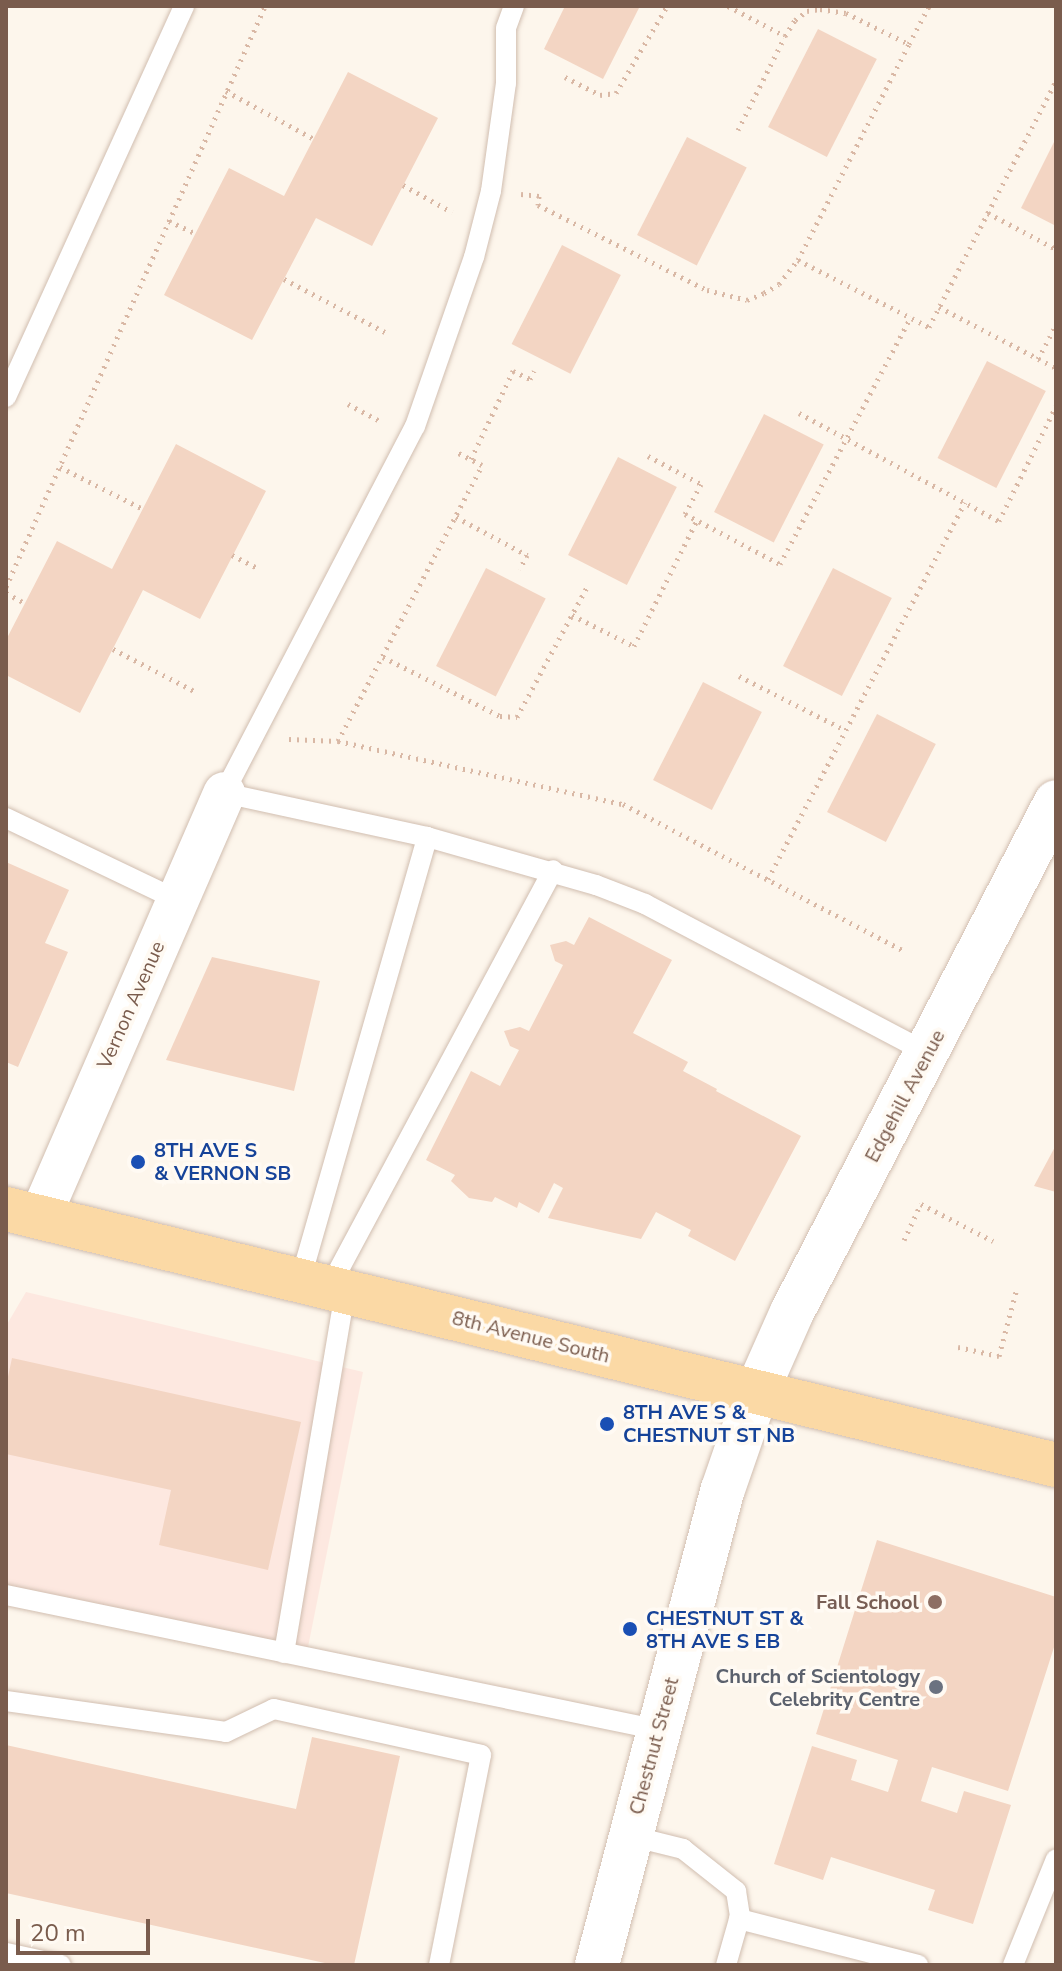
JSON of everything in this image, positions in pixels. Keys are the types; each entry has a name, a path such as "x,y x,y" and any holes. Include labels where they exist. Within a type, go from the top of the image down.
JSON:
{"main road":[{"name":"8th Avenue South","path":"23,1213 1056,1465"}],"street":[{"name":"Vernon Avenue","path":"23,1213 177,900 224,793"},
{"name":"Edgehill Avenue","path":"757,1391 792,1312 1056,802"},
{"name":"Chestnut Street","path":"597,1965 723,1489 757,1391"}],"lane":[{"path":"6,397 184,6"},
{"path":"514,6 506,28 506,83 491,191 482,229 403,454 224,793 427,837 553,870 645,904 928,1053"},
{"path":"6,818 177,900"},
{"path":"284,1653 325,1287 427,837"},
{"path":"325,1287 553,870"},
{"path":"6,1595 659,1730"},
{"path":"6,1701 226,1732 274,1709 481,1755 439,1965"},
{"path":"631,1836 683,1849 736,1891 741,1901 739,1919 726,1965"},
{"path":"1013,1965 1056,1859"},
{"path":"739,1919 918,1965"},
{"path":"6,1953 61,1965"}],"path":[{"path":"6,587 265,6"},
{"path":"565,77 600,95 616,93 667,6"},
{"path":"728,6 785,36"},
{"path":"491,191 539,196 538,205 729,298 747,300 764,293 779,284 798,260 929,6"},
{"path":"738,130 785,36 795,20 807,11 834,9 909,44"},
{"path":"798,260 929,327 1056,83"},
{"path":"226,91 314,139"},
{"path":"403,185 482,229"},
{"path":"988,213 1056,249"},
{"path":"169,221 195,233"},
{"path":"284,279 385,332"},
{"path":"939,307 1056,368"},
{"path":"648,456 701,484 685,514 780,564 911,317"},
{"path":"1038,359 1056,325"},
{"path":"471,459 513,371 530,379 534,371"},
{"path":"799,413 999,521 1056,406"},
{"path":"338,741 482,465 456,452"},
{"path":"60,467 143,509"},
{"path":"768,879 965,502"},
{"path":"456,517 527,555 520,569"},
{"path":"572,615 634,646 697,520"},
{"path":"232,555 260,569"},
{"path":"383,657 500,716 517,717 588,585"},
{"path":"6,593 25,603"},
{"path":"113,649 196,692"},
{"path":"739,676 845,730"},
{"path":"252,737 338,741 623,804 906,952"},
{"path":"904,1240 921,1204 993,1241"},
{"path":"958,1347 999,1356 1017,1288"}],"shaded area":[{"path":"26,1292 363,1372 306,1657 6,1599 6,1326"}],"building":[{"path":"565,6 640,6 603,79 544,49"},
{"path":"818,29 877,59 827,157 768,127"},
{"path":"348,72 438,118 372,246 316,218 252,340 164,295 229,168 284,196"},
{"path":"687,137 747,167 697,265 637,235"},
{"path":"1056,138 1056,226 1021,208"},
{"path":"562,245 621,275 570,374 512,344"},
{"path":"987,361 1046,391 996,488 938,458"},
{"path":"764,414 824,444 774,542 714,512"},
{"path":"176,444 266,491 200,619 143,590 80,713 6,675 6,640 57,541 112,569"},
{"path":"618,457 677,487 627,585 568,555"},
{"path":"486,568 546,598 496,696 436,666"},
{"path":"833,568 892,598 842,696 783,666"},
{"path":"703,682 762,712 712,810 653,780"},
{"path":"877,714 936,744 886,842 827,812"},
{"path":"6,862 69,890 45,943 68,952 18,1067 6,1062"},
{"path":"589,917 672,960 633,1033 688,1062 683,1071 801,1136 735,1261 688,1236 691,1230 656,1212 641,1239 548,1218 563,1188 554,1183 539,1213 519,1202 517,1208 495,1197 492,1202 469,1198 451,1181 455,1175 426,1160 471,1071 500,1086 519,1050 510,1046 504,1031 520,1027 529,1031 563,965 555,961 550,945 566,941 574,945"},
{"path":"212,957 320,981 294,1091 166,1060"},
{"path":"1056,1145 1056,1192 1034,1186"},
{"path":"12,1358 301,1422 268,1570 159,1545 171,1490 6,1454 6,1386"},
{"name":"Church of Scientology Celebrity Centre","path":"877,1540 1056,1597 1056,1641 1008,1791 932,1767 921,1801 957,1813 964,1791 1011,1805 973,1924 928,1910 935,1890 831,1857 823,1880 774,1864 812,1746 857,1760 851,1780 888,1792 898,1760 816,1734"},
{"path":"312,1737 400,1756 354,1965 334,1965 6,1893 6,1745 296,1809"}],"place":[{"name":"8TH AVE S & VERNON SB","path":"138,1162"},
{"name":"8TH AVE S & CHESTNUT ST NB","path":"607,1424"},
{"name":"Fall School","path":"935,1602"},
{"name":"CHESTNUT ST & 8TH AVE S EB","path":"630,1629"},
{"name":"Church of Scientology Celebrity Centre","path":"936,1687"}]}
